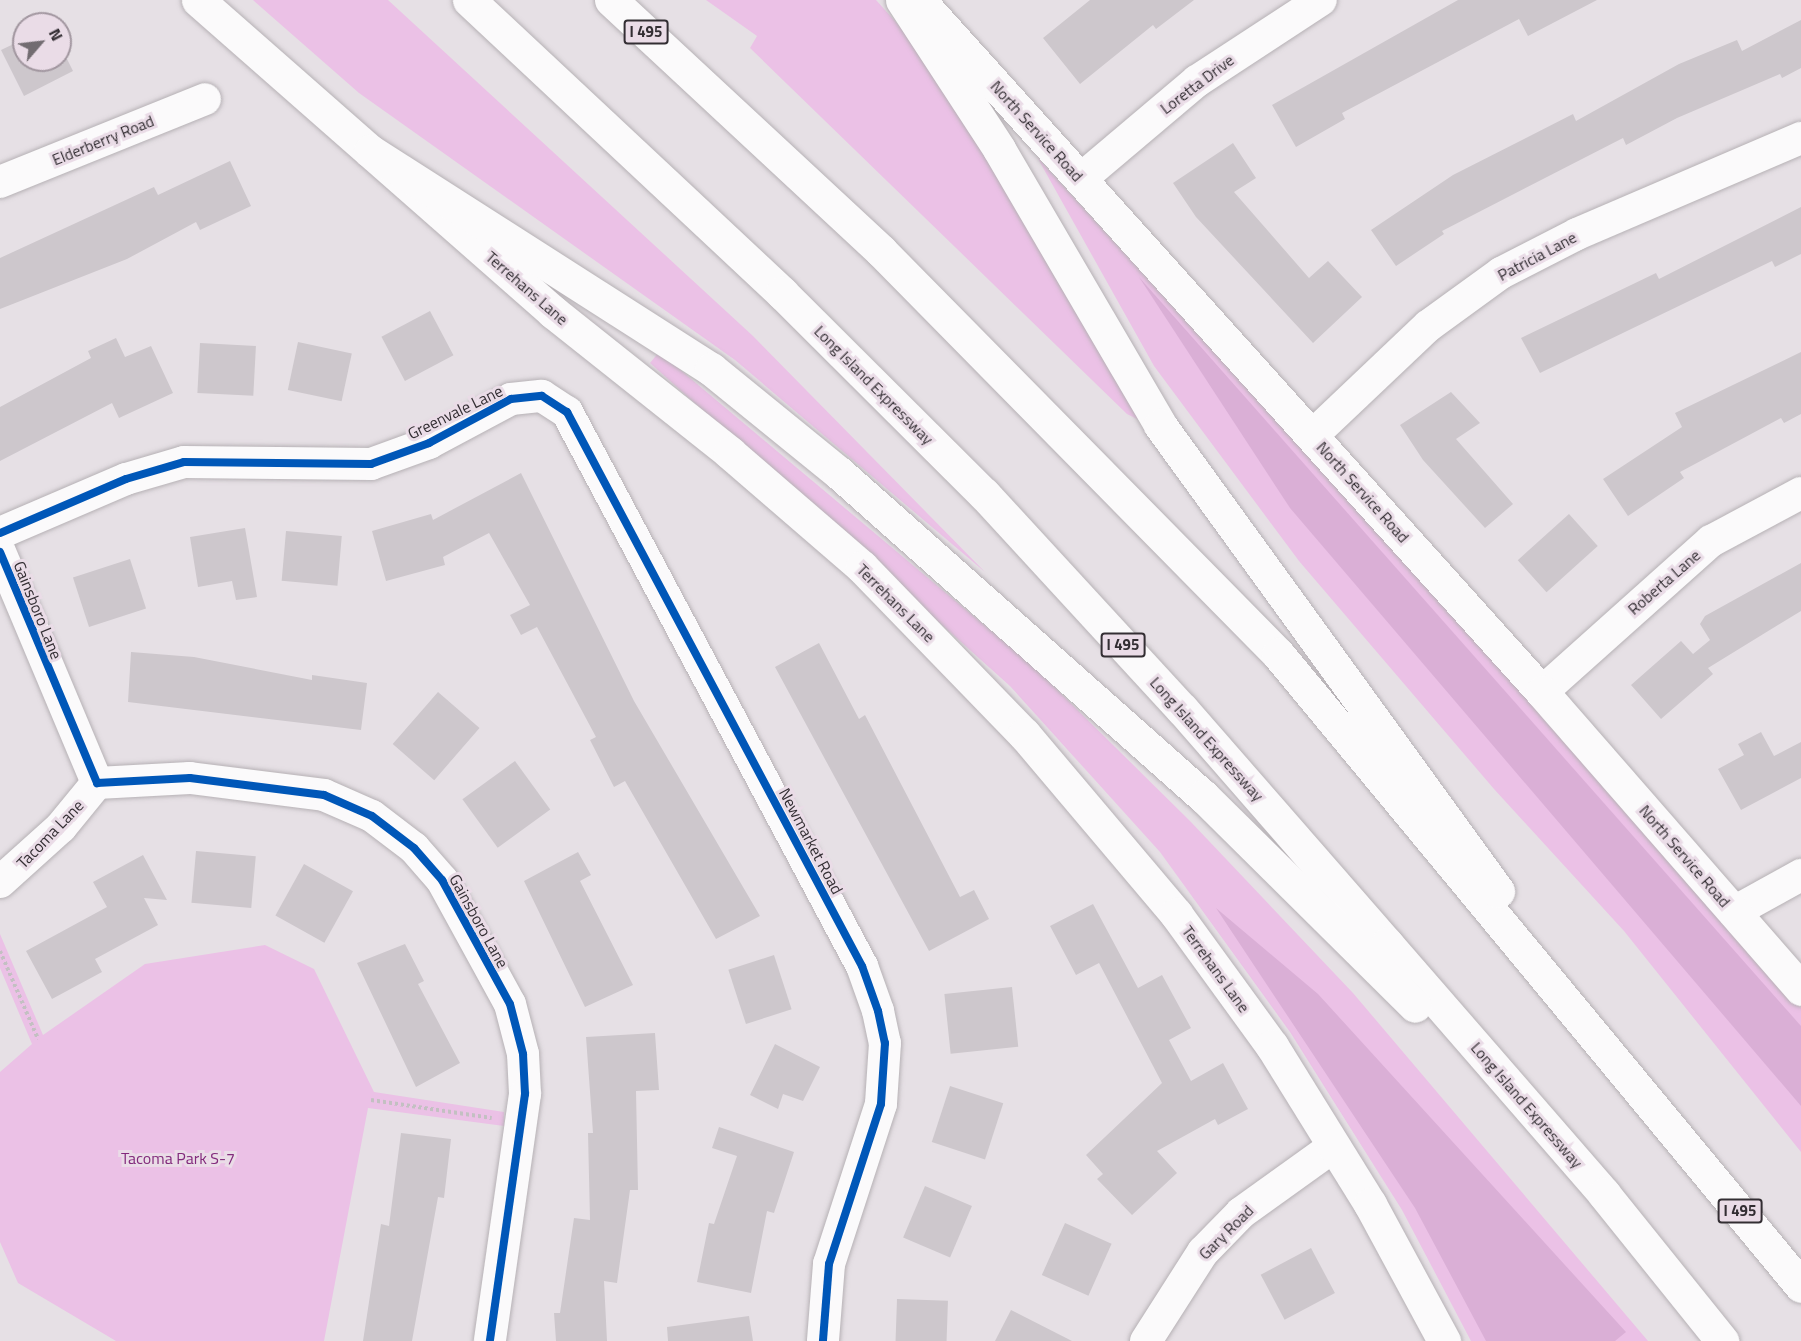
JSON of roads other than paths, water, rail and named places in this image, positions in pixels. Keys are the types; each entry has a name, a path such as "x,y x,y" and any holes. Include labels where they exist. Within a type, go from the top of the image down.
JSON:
{"main road":[{"name":"Terrehans Lane","path":"198,0 553,312 730,453 862,567 1016,725 1176,914 1272,1046 1333,1147 1444,1341"},
{"name":"Long Island Expressway","path":"469,0 782,292 984,494 1182,709 1604,1194 1722,1341"},
{"name":"I 495","path":"611,0 682,64 1059,426 1278,654 1801,1286"},
{"path":"637,0 682,64"},
{"path":"903,0 993,139 1160,425 1241,544 1679,1137"},
{"name":"North Service Road","path":"919,0 1542,692 1801,989"},
{"path":"370,151 711,369 839,473 1203,796 1604,1194"}],"street":[{"name":"Loretta Drive","path":"1081,179 1197,81 1321,0"},
{"name":"Elderberry Road","path":"0,182 205,99"},
{"name":"Patricia Lane","path":"1312,436 1428,326 1501,273 1577,234 1801,138"},
{"name":"Greenvale Lane","path":"0,533 126,480 184,462 371,464 429,443 511,399 542,396"},
{"name":"Newmarket Road","path":"542,396 567,412 856,956 878,1011 885,1043 881,1104 829,1264 822,1341"},
{"name":"Roberta Lane","path":"1542,692 1712,541 1801,493"},
{"name":"Gainsboro Lane","path":"0,552 97,783 190,778 313,792 372,816 414,848 442,880 510,1004 523,1054 521,1122 490,1341"},
{"name":"Tacoma Lane","path":"0,882 61,827 97,783"},
{"path":"1734,912 1801,875"},
{"name":"Gary Road","path":"1146,1341 1203,1252 1241,1212 1333,1147"}],"park label":[{"name":"Tacoma Park S-7","path":"178,1158"}]}
